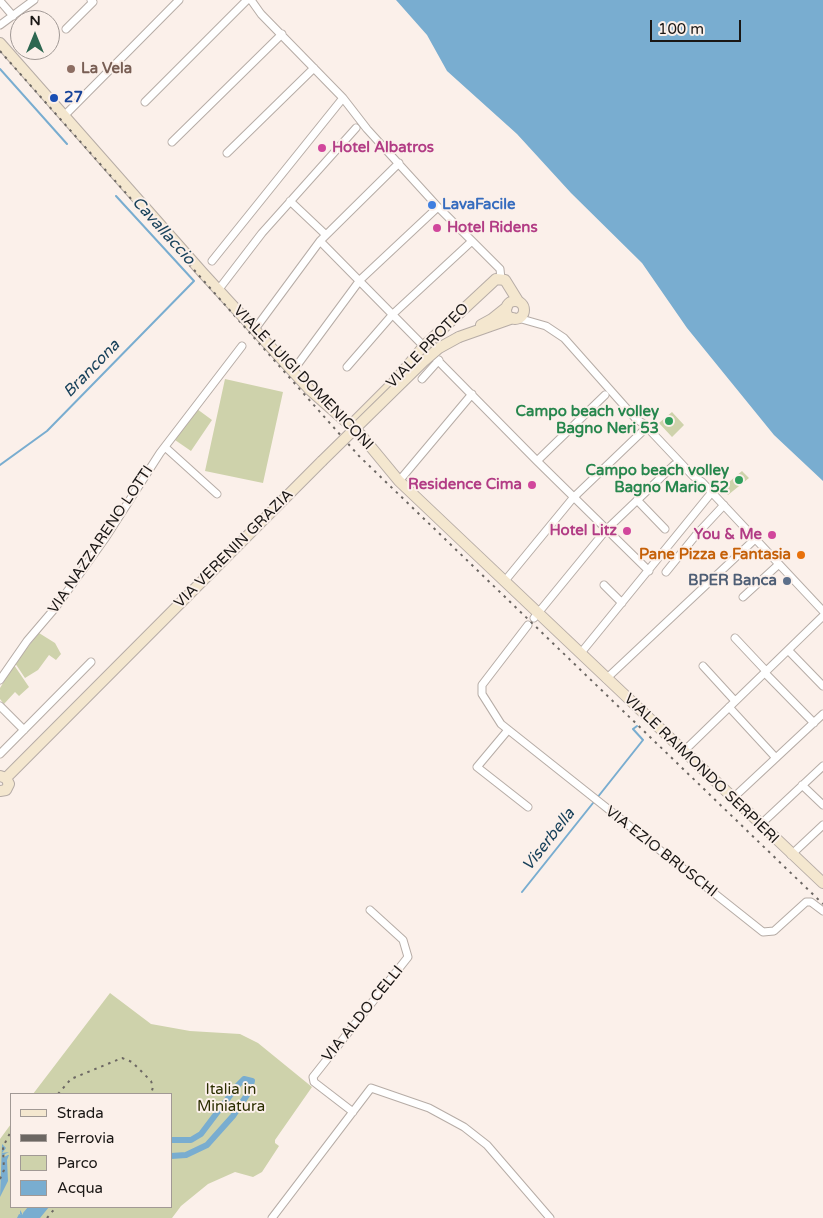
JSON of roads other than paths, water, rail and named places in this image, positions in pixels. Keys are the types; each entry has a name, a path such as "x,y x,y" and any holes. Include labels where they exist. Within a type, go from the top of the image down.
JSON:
{"street":[{"path":"21,10 34,0"},
{"path":"66,29 93,2 91,0"},
{"path":"64,116 179,0"},
{"path":"145,102 247,0"},
{"path":"251,0 344,98 367,130 438,207 500,269 505,281 525,310 523,315 515,318"},
{"path":"0,1 10,13"},
{"path":"172,142 282,34"},
{"name":"VIALE LUIGI DOMENICONI","path":"0,43 310,390 351,425 399,481 504,582 536,616 580,654"},
{"path":"227,153 314,68"},
{"path":"212,261 344,98"},
{"path":"219,289 290,201 356,128"},
{"path":"256,329 320,241 399,163"},
{"path":"290,201 326,235"},
{"path":"298,364 360,280 438,207"},
{"path":"320,241 537,461 649,571"},
{"path":"347,367 393,314 472,241"},
{"name":"VIALE PROTEO","path":"351,425 394,382 424,346 496,279 505,281"},
{"path":"505,281 506,312 515,318 546,326 558,333 636,419 693,476 712,492 754,540 823,612"},
{"path":"507,305 512,301 518,301"},
{"name":"VIA VERENIN GRAZIA","path":"0,791 6,790 8,786 3,777 424,361 439,348 492,319 507,305"},
{"name":"VIA VERENIN GRAZIA","path":"470,332 515,318"},
{"name":"VIA NAZZARENO LOTTI","path":"0,680 26,641 56,607 104,540 165,447 242,346"},
{"path":"422,379 439,360"},
{"path":"399,481 472,394"},
{"path":"537,461 605,395"},
{"path":"504,582 574,498 647,428"},
{"path":"165,447 218,494"},
{"path":"536,616 606,530 674,465"},
{"path":"580,654 712,492"},
{"path":"637,500 665,529"},
{"path":"666,572 696,535 724,505"},
{"path":"606,679 754,540"},
{"path":"743,597 778,564"},
{"path":"604,585 622,602"},
{"path":"682,752 823,616"},
{"name":"VIA EZIO BRUSCHI","path":"528,624 484,682 482,694 494,714 508,730 763,932 774,931 806,902 817,905 823,911"},
{"path":"735,638 814,723"},
{"path":"788,650 823,686"},
{"name":"VIALE RAIMONDO SERPIERI","path":"580,654 823,884"},
{"path":"0,754 91,662"},
{"path":"703,666 735,701"},
{"path":"0,706 24,730"},
{"path":"728,707 776,758"},
{"path":"732,799 823,714"},
{"path":"508,730 477,767 528,807"},
{"path":"760,825 823,766"},
{"path":"802,785 823,804"},
{"path":"791,855 823,825"},
{"name":"VIA ALDO CELLI","path":"353,1112 314,1082 313,1077 408,957 403,940 370,910"},
{"path":"272,1218 371,1088 445,1115 487,1145 550,1218"}],"water":[{"path":"396,0 823,0 823,481 774,435 687,328 642,263 571,193 517,134 447,71 427,35"},
{"path":"2,1144 6,1148 2,1153 9,1152 2,1158 9,1155 7,1160 8,1181 0,1197"},
{"path":"27,1208 48,1208 40,1218 17,1218 19,1214 22,1215 20,1210 23,1215"}],"waterway":[{"name":"Cavallaccio","path":"0,69 67,144"},
{"name":"Brancona","path":"0,465 47,431 194,281 116,196"},
{"name":"Viserbella","path":"597,798 643,740 633,729 637,726"},
{"name":"Viserbella","path":"522,892 593,803"},
{"path":"172,1140 191,1140 201,1134 238,1085 244,1079 252,1081 249,1092 233,1116 207,1145 186,1155 172,1156"}],"railway":[{"path":"0,51 359,456 823,904"},
{"path":"59,1093 71,1079 122,1058 132,1062 151,1081 153,1087 151,1093"},
{"path":"0,1179 4,1170 3,1147 10,1133"},
{"path":"47,1218 55,1208"}],"place":[{"name":"La Vela","path":"71,69"},
{"name":"27","path":"54,98"},
{"name":"Hotel Albatros","path":"322,148"},
{"name":"LavaFacile","path":"432,205"},
{"name":"Hotel Ridens","path":"437,228"},
{"name":"Campo beach volley Bagno Neri 53","path":"669,421"},
{"name":"Campo beach volley Bagno Mario 52","path":"739,480"},
{"name":"Residence Cima","path":"532,485"},
{"name":"Hotel Litz","path":"627,531"},
{"name":"You & Me","path":"772,535"},
{"name":"Pane Pizza e Fantasia","path":"801,555"},
{"name":"BPER Banca","path":"787,581"}],"park label":[{"name":"Italia in Miniatura","path":"231,1098"}]}
